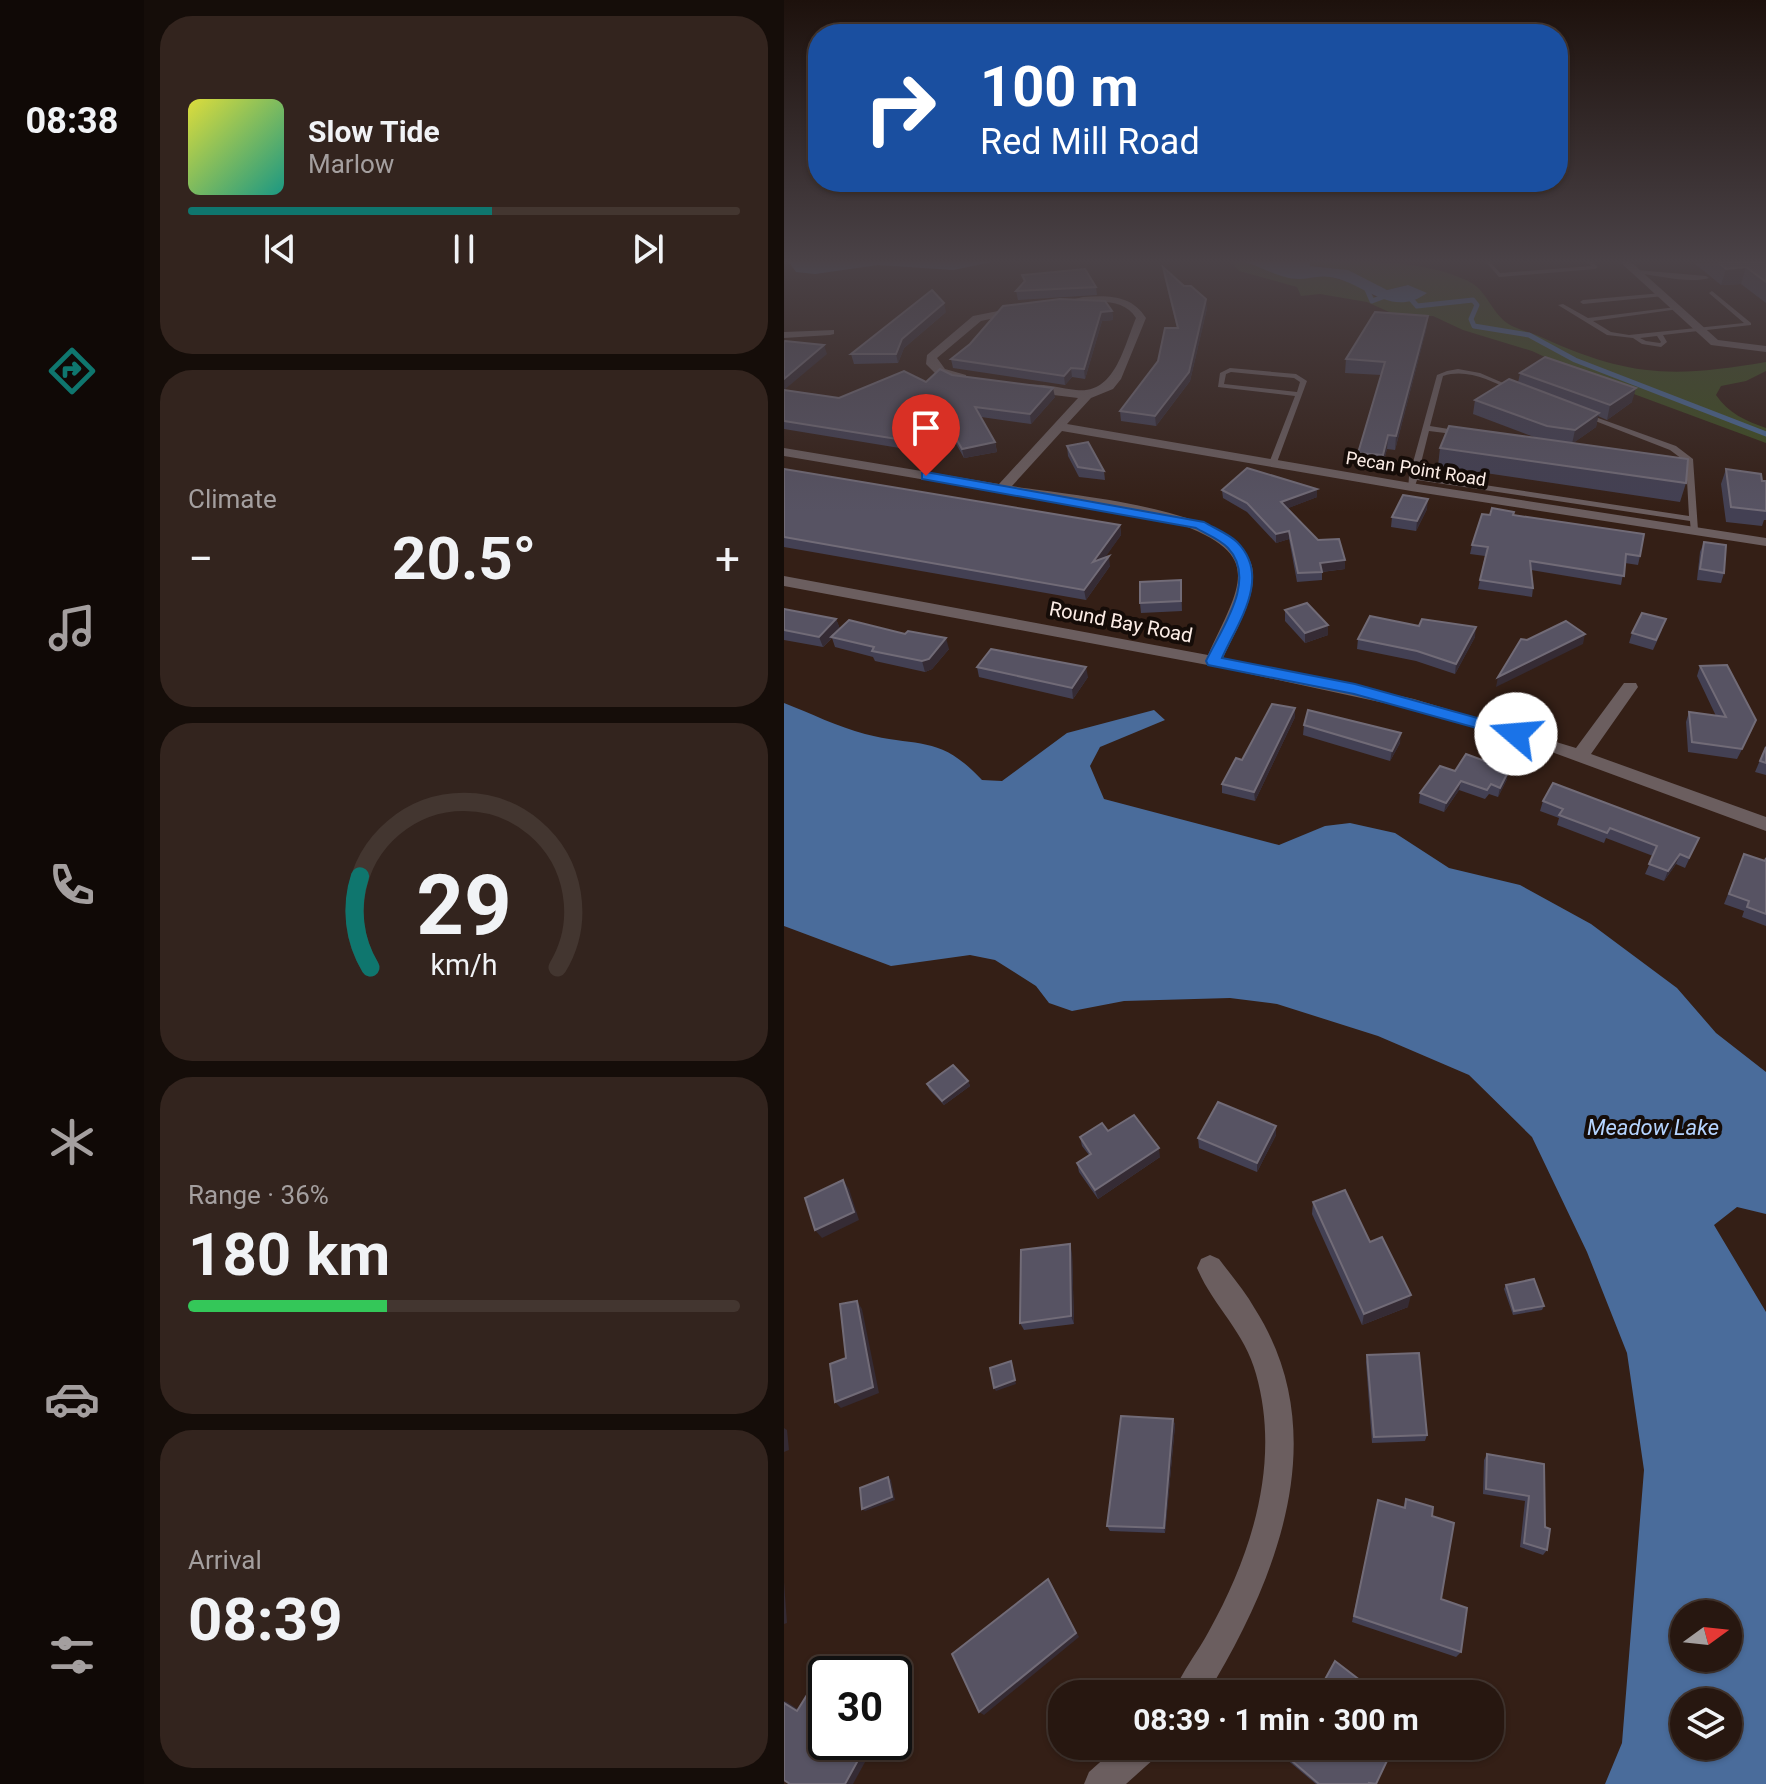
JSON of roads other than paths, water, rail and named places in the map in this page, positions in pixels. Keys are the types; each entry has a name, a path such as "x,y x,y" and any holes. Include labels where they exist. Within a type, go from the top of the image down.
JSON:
{"street":[{"path":"945,345 931,357 932,364 941,372 983,381"},
{"path":"1003,488 1087,395 1109,386 1117,376 1130,345"},
{"path":"1723,345 1766,349"},
{"path":"1012,386 1087,395"},
{"name":"Pecan Point Road","path":"1061,427 1273,463 1694,525 1766,542"},
{"path":"784,452 1177,518 1216,532 1232,544 1247,568 1248,583 1213,661"},
{"name":"Round Bay Road","path":"784,581 1213,661 1414,704 1580,756 1766,824"},
{"path":"1580,756 1630,687"},
{"path":"1198,1680 1226,1638 1254,1579 1269,1534 1277,1489 1279,1435 1272,1384 1262,1349 1237,1300 1210,1268"},
{"path":"1101,1784 1128,1760"}],"lane":[{"path":"1273,463 1304,381 1296,376 1230,370 1223,373 1220,386 1299,394"},
{"path":"1412,482 1440,375 1469,372 1527,394"},
{"path":"1571,410 1673,448 1692,467 1694,525"},
{"path":"1426,428 1473,435"},
{"path":"1677,465 1692,467"}],"water":[{"name":"Meadow Lake","path":"784,703 855,731 941,749 967,765 982,780 1002,781 1067,733 1154,710 1165,720 1100,747 1090,766 1104,799 1279,845 1325,826 1350,823 1395,833 1449,868 1520,885 1591,924 1677,988 1716,1033 1766,1072 1766,1214 1737,1207 1714,1225 1766,1312 1766,1784 1605,1784 1622,1743 1644,1470 1627,1353 1587,1252 1532,1137 1469,1075 1378,1036 1277,1004 1230,998 1124,1001 1072,1011 1049,1003 1036,986 995,960 970,955 891,966 784,926"}],"waterway":[{"path":"1548,345 1575,360 1766,434"}]}
